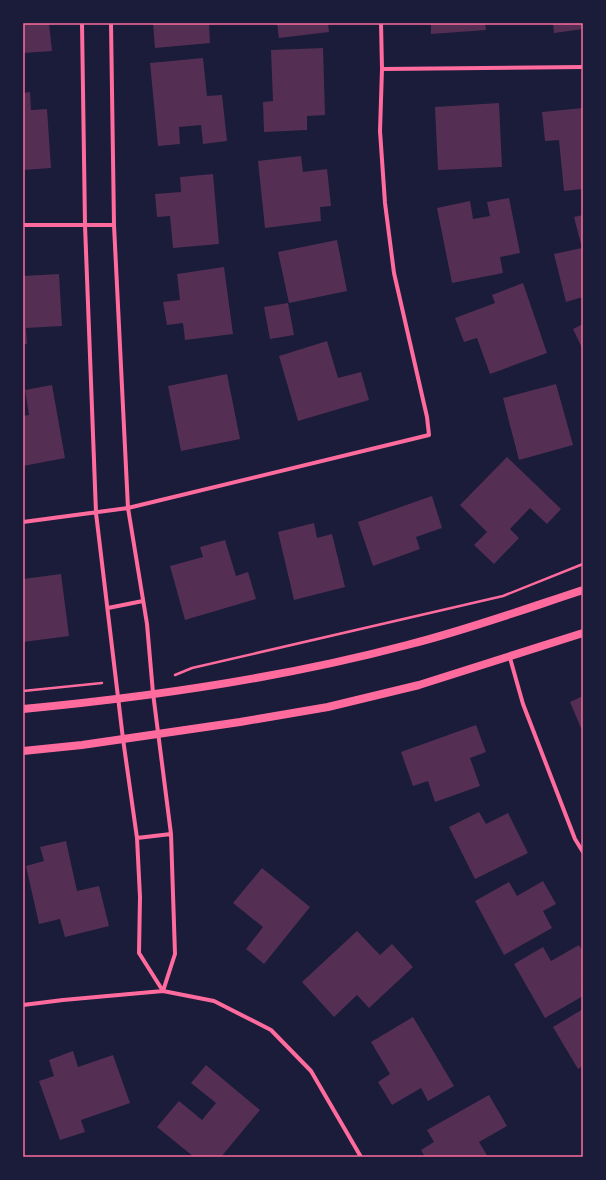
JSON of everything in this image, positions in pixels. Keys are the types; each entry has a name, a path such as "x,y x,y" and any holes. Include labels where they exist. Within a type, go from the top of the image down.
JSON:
{"main road":[{"path":"23,710 154,694 319,666 401,647 583,590"},
{"path":"23,751 159,734 240,722 328,706 418,685 510,658 583,634"}],"street":[{"path":"82,23 85,225 96,513 123,739 137,838 140,897 139,953 163,991"},
{"path":"111,23 114,224 128,508 147,624 171,834 175,954 163,991"},
{"path":"23,522 128,508 429,435 428,417 394,273 385,202 380,131 382,69 381,23"},
{"path":"382,69 583,67"},
{"path":"23,225 114,224"},
{"path":"108,608 143,601"},
{"path":"510,658 523,704 575,839 583,852"},
{"path":"137,838 171,834"},
{"path":"23,1005 163,991 214,1001 271,1030 311,1071 361,1157"}],"path":[{"path":"175,675 192,668 503,596 583,564"},
{"path":"23,691 102,683"}],"building":[{"path":"23,23 49,23 52,51 23,53"},
{"path":"153,23 209,23 210,43 155,48"},
{"path":"277,23 328,23 329,32 279,38"},
{"path":"431,23 485,23 486,30 431,34"},
{"path":"553,23 583,23 583,29 554,33"},
{"path":"323,48 325,115 307,116 307,130 264,132 263,102 273,101 271,50"},
{"path":"203,58 207,96 222,95 227,141 203,144 201,125 179,127 180,144 158,146 150,63"},
{"path":"30,92 31,110 47,109 51,168 23,170 23,93"},
{"path":"499,103 502,167 438,170 435,107"},
{"path":"583,108 583,189 564,191 559,140 545,141 542,112"},
{"path":"301,156 303,172 327,169 331,206 320,207 321,221 265,228 258,161"},
{"path":"213,174 219,244 173,248 170,216 157,217 155,194 181,192 180,177"},
{"path":"509,198 520,253 500,257 503,273 452,283 437,208 470,201 473,219 490,216 487,202"},
{"path":"583,215 583,297 566,302 554,254 582,248 574,217"},
{"path":"337,240 347,291 289,303 278,252"},
{"path":"224,267 233,334 185,340 183,323 167,325 163,302 180,300 177,274"},
{"path":"59,274 62,326 26,328 27,344 23,344 23,276"},
{"path":"523,283 547,353 490,374 477,338 464,342 455,318 495,303 492,295"},
{"path":"288,303 294,335 270,339 264,307"},
{"path":"583,324 583,350 573,329"},
{"path":"327,341 338,378 361,372 369,400 298,421 279,356"},
{"path":"227,374 240,439 181,451 168,386"},
{"path":"556,384 573,445 519,460 503,398"},
{"path":"52,385 65,458 23,466 23,416 29,415 25,390"},
{"path":"507,457 561,509 547,524 530,508 510,529 519,538 494,564 474,545 487,532 460,505"},
{"path":"432,496 442,528 416,537 420,549 373,566 358,522"},
{"path":"314,523 317,538 332,534 345,587 294,600 278,532"},
{"path":"225,540 236,576 248,572 256,599 185,620 170,566 203,557 200,547"},
{"path":"61,574 69,636 23,642 23,579"},
{"path":"583,696 583,727 581,728 570,702"},
{"path":"476,725 486,752 470,758 480,786 435,802 428,781 413,786 401,752"},
{"path":"479,812 486,824 508,813 528,853 475,879 449,827"},
{"path":"66,841 77,891 99,886 109,926 65,937 60,919 39,924 26,866 44,861 40,847"},
{"path":"262,868 310,907 264,964 246,949 263,927 233,903"},
{"path":"543,881 556,904 543,911 552,928 504,955 475,901 509,882 517,896"},
{"path":"357,931 380,955 392,944 413,967 369,1008 357,995 334,1017 302,982"},
{"path":"579,945 583,952 583,975 581,976 583,980 583,996 545,1018 514,964 543,947 551,961"},
{"path":"583,1009 583,1066 578,1069 553,1027"},
{"path":"413,1017 454,1086 428,1101 421,1088 392,1105 378,1082 390,1074 371,1042"},
{"path":"73,1051 78,1067 113,1055 130,1103 81,1120 85,1132 60,1140 39,1081 54,1076 49,1060"},
{"path":"206,1065 260,1110 221,1157 194,1157 157,1127 179,1101 202,1120 216,1103 191,1083"},
{"path":"489,1095 507,1126 479,1142 488,1157 425,1157 421,1150 434,1142 427,1130"}]}
